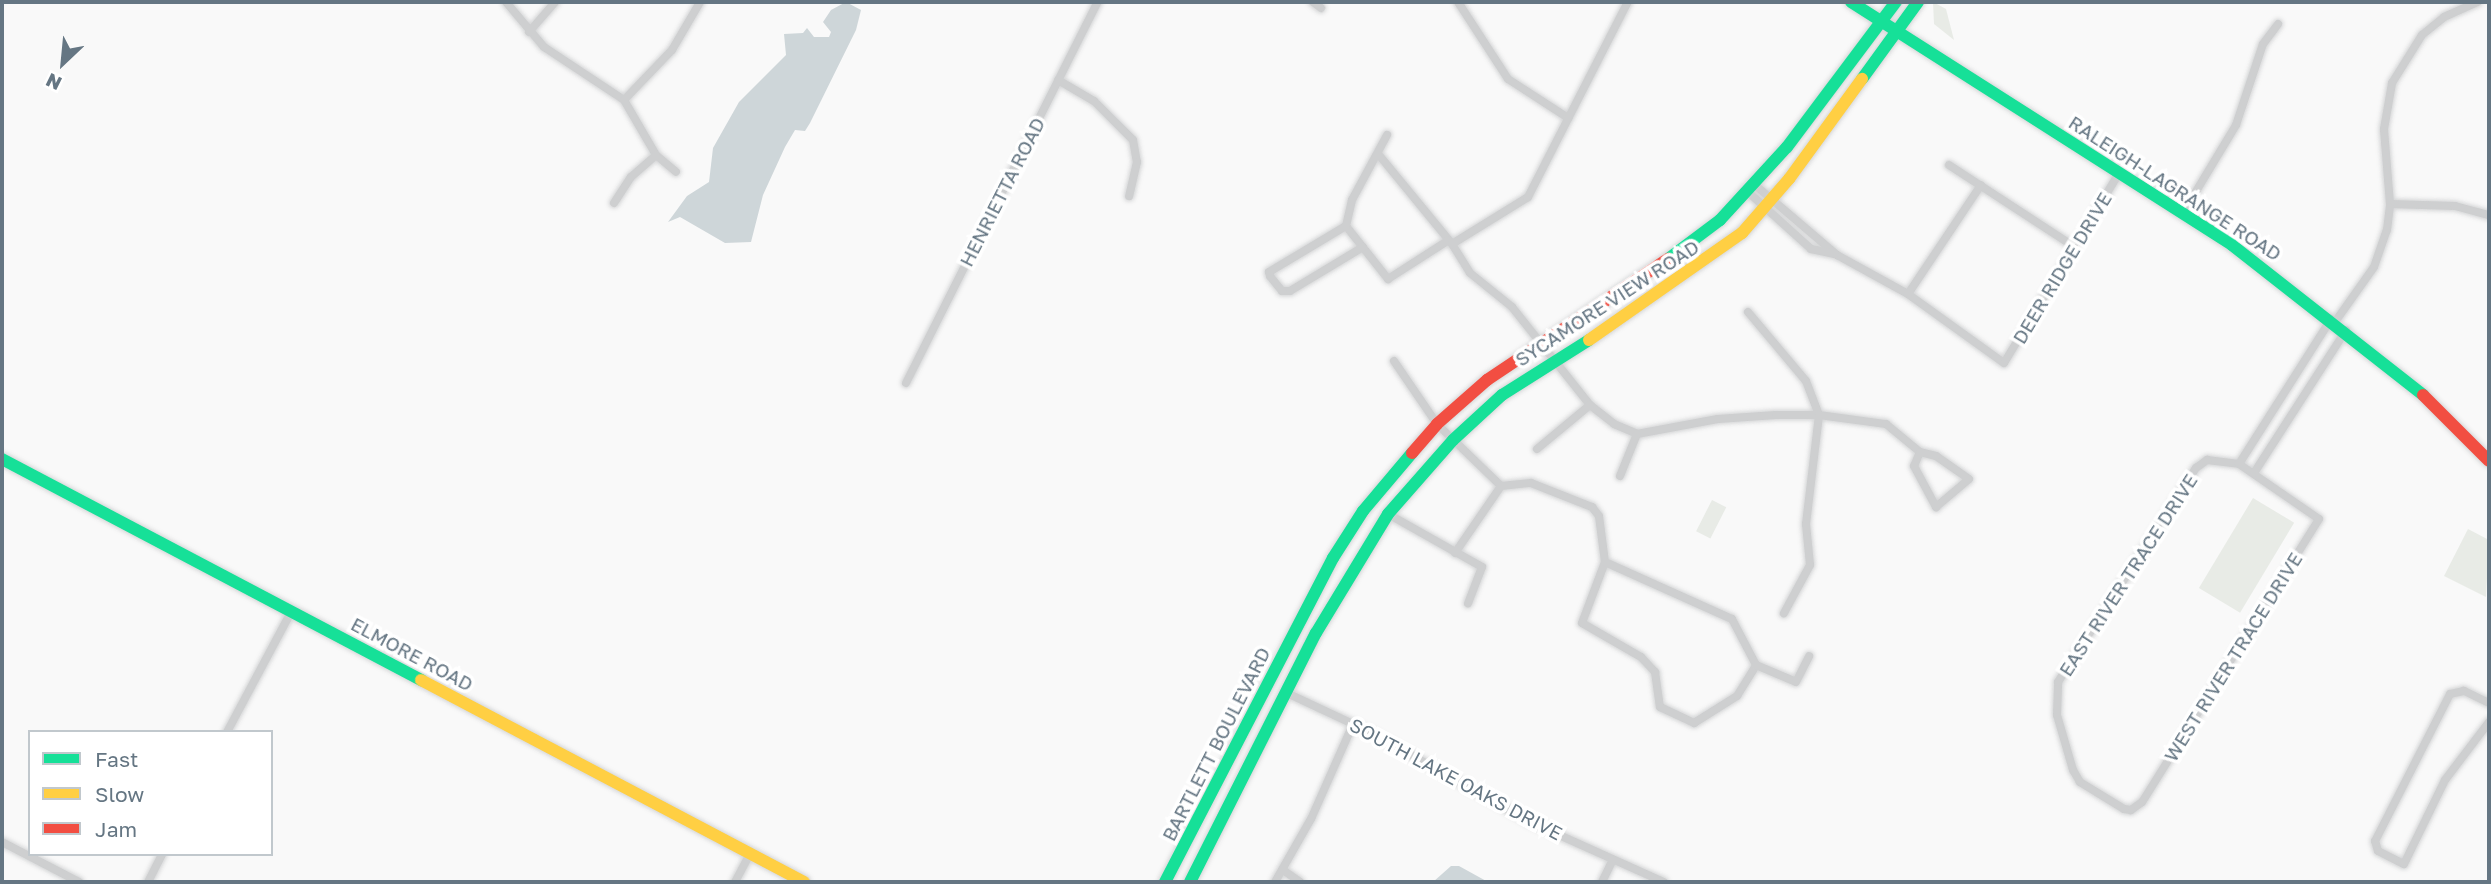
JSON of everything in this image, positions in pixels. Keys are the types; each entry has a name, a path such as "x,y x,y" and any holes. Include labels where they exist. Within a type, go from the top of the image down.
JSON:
{"main road":[{"name":"RALEIGH-LAGRANGE ROAD","path":"1851,2 2183,213 2346,330 2428,398 2489,461"},
{"name":"SYCAMORE VIEW ROAD","path":"1316,633 1388,514 1445,433 1487,380 1629,288 1720,220 1787,147 1896,2"},
{"name":"SYCAMORE VIEW ROAD","path":"1301,623 1333,558 1363,511 1445,433 1552,358 1701,265 1742,233 1804,159 1918,2"},
{"path":"1831,91 1846,102"},
{"path":"1787,147 1804,159"},
{"name":"ELMORE ROAD","path":"2,459 804,882"},
{"path":"1333,558 1353,568"},
{"name":"BARTLETT BOULEVARD","path":"1165,882 1301,623"},
{"name":"BARTLETT BOULEVARD","path":"1190,882 1316,633"},
{"path":"1195,827 1213,836"}],"street":[{"path":"506,2 529,32 624,100 656,155 676,172"},
{"path":"529,32 555,2"},
{"path":"624,100 672,50 701,2"},
{"name":"HENRIETTA ROAD","path":"906,383 1098,2"},
{"path":"1313,2 1321,8"},
{"path":"1458,2 1508,79 1568,118"},
{"path":"1346,226 1388,279 1528,197 1628,2"},
{"path":"2239,464 2333,321 2377,261 2390,204 2384,129 2392,83 2422,35 2444,17 2478,2"},
{"path":"2183,213 2236,125 2263,44 2278,24"},
{"path":"1059,80 1094,101 1133,140 1137,162 1129,196"},
{"path":"1363,247 1290,291 1282,291 1269,272 1346,226 1352,200 1379,155 1387,135"},
{"path":"614,203 631,177 656,155"},
{"path":"1379,155 1450,242 1470,273 1512,307 1590,405 1614,424 1637,434 1718,419 1819,415 1886,424 1920,452 1936,456 1969,479 1936,507 1913,466 1920,452"},
{"path":"1949,165 2075,247"},
{"name":"DEER RIDGE DRIVE","path":"1908,294 2004,363 2119,173"},
{"path":"1767,203 1837,255 1908,294 1981,185"},
{"path":"1752,188 1811,249 1837,255"},
{"path":"2390,204 2455,205 2489,215"},
{"path":"1748,312 1806,381 1819,415 1805,524 1810,565 1784,613"},
{"path":"2254,473 2346,330"},
{"path":"1394,361 1445,433 1501,486 1531,483 1592,508 1599,516 1605,562 1583,623 1641,657 1655,672 1660,707 1694,723 1737,696 1756,665"},
{"path":"2283,395 2297,404"},
{"path":"1537,449 1590,405"},
{"path":"1620,476 1637,434"},
{"name":"EAST RIVER TRACE DRIVE","path":"2080,782 2067,756 2057,715 2058,682 2196,468 2207,460 2239,464 2254,473"},
{"name":"WEST RIVER TRACE DRIVE","path":"2080,782 2124,809 2138,807 2319,519 2254,473"},
{"path":"1455,553 1501,486"},
{"path":"1388,514 1482,567 1468,603"},
{"path":"1605,562 1732,619 1756,665 1796,682 1809,656"},
{"path":"228,730 291,612"},
{"path":"2489,703 2464,691 2450,694 2375,841 2378,851 2404,864 2445,780 2489,722"},
{"name":"SOUTH LAKE OAKS DRIVE","path":"1287,692 1353,724 1508,810 1664,882"},
{"path":"1275,882 1353,724"},
{"path":"2,842 28,856"},
{"path":"735,882 750,854"},
{"path":"29,856 79,882"},
{"path":"148,882 161,856"},
{"path":"1602,882 1613,859"},
{"path":"1283,870 1300,882"}],"shaded area":[{"path":"846,2 861,10 856,30 810,123 805,131 795,130 785,147 763,195 751,242 725,243 680,217 668,222 687,196 709,182 713,148 739,102 786,55 784,34 803,33 807,28 814,37 829,37 831,32 823,22 831,10"},
{"path":"1933,2 1946,9 1954,40 1934,24"},
{"path":"2253,498 2294,523 2240,613 2199,588"},
{"path":"1712,500 1726,507 1710,538 1696,531"},
{"path":"2468,529 2489,540 2486,597 2444,576"},
{"path":"1451,866 1459,866 1488,882 1433,882"}],"traffic: fast":[{"path":"1851,2 2232,245 2423,395"},
{"path":"1668,259 1720,220 1787,147 1896,2"},
{"path":"1862,79 1918,2"},
{"path":"1190,882 1316,633 1388,514 1453,440 1502,395 1589,340"},
{"path":"1165,882 1333,558 1363,511 1412,453"},
{"path":"2,459 421,680"}],"traffic: slow":[{"path":"1589,340 1742,233 1789,179 1862,79"},
{"path":"421,680 804,882"}],"traffic: jam":[{"path":"1412,453 1437,424 1487,380 1668,259"},
{"path":"2423,395 2489,461"}]}
